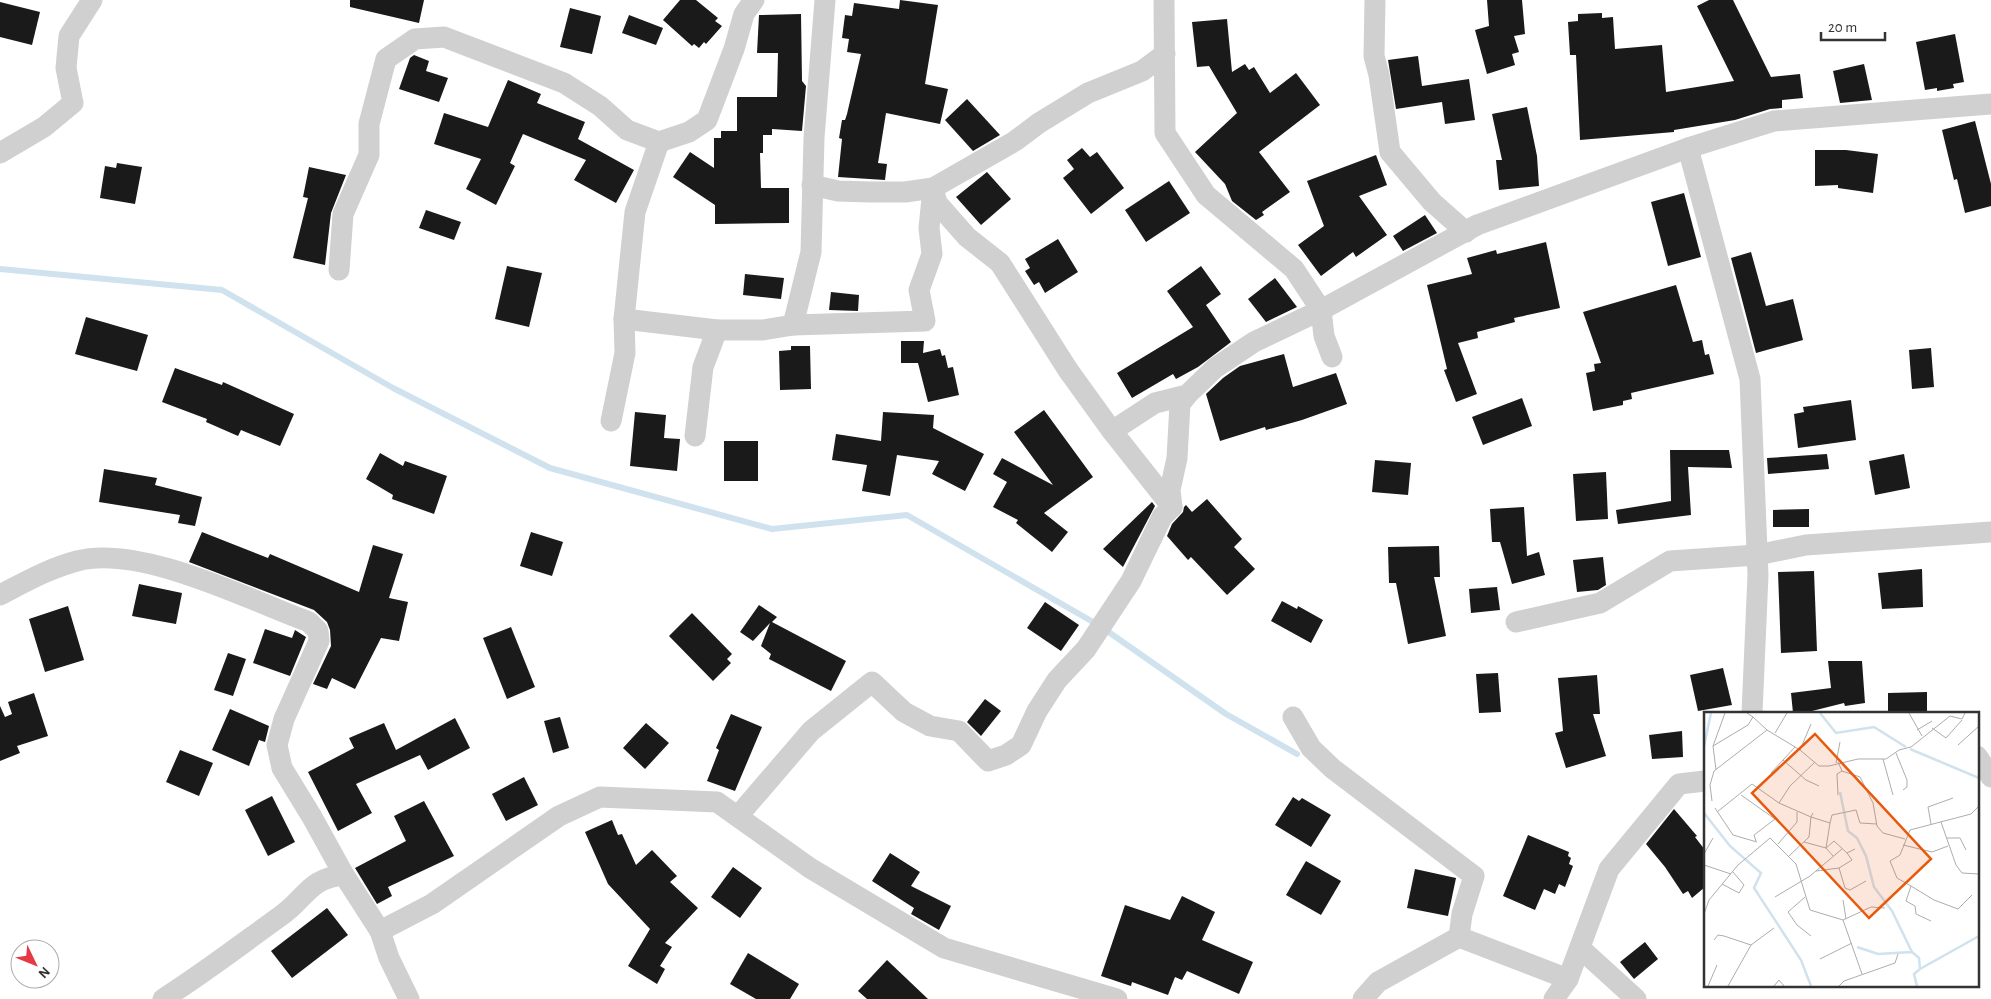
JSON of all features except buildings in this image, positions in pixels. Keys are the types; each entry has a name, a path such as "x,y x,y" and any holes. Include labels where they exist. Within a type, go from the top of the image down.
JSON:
{"street":[{"path":"0,153 44,127 73,103 66,68 69,36 92,0"},
{"path":"339,270 343,214 369,155 370,124 386,59 415,39 444,37 564,82 600,106 627,130 659,142 688,132 707,120 734,49 744,14 754,0"},
{"path":"794,325 811,252 814,138 825,0"},
{"path":"1164,0 1165,133 1206,195 1294,269 1321,310 1324,336 1332,357"},
{"path":"1375,0 1374,56 1379,75 1390,152 1432,202 1466,232"},
{"path":"812,184 838,191 905,192 933,188 1015,141 1039,123 1088,93 1142,71 1165,54"},
{"path":"1172,507 1170,490 1177,458 1180,404 1215,368 1254,342 1321,310 1476,225 1688,148 1774,122 1991,104"},
{"path":"611,421 625,353 624,319 635,212 659,142"},
{"path":"1688,148 1750,379 1757,555 1752,712"},
{"path":"624,319 717,330 763,330 794,325 925,321 919,290 932,254 929,228 933,188"},
{"path":"933,188 937,202 967,237 1000,263 1068,370 1112,431 1172,507"},
{"path":"695,436 703,367 717,330"},
{"path":"1112,431 1155,403 1187,395"},
{"path":"738,816 811,731 872,682 904,712 930,726 959,731 988,761 1006,755 1021,745 1037,711 1057,680 1086,648 1131,581 1162,517 1172,507"},
{"path":"1516,622 1600,603 1670,561 1757,555 1806,545 1991,532"},
{"path":"0,595 50,570 78,560 112,559 166,567 310,622 318,631 319,641 284,719 277,745 282,768 344,875 380,931 389,958 409,999"},
{"path":"1293,717 1311,748 1333,769 1474,876 1462,914 1459,937"},
{"path":"1978,750 1991,744"},
{"path":"1978,758 1991,777"},
{"path":"1554,999 1568,979 1609,870 1679,784 1704,781"},
{"path":"380,931 432,904 559,816 600,797 718,802 810,868 944,948 1117,999"},
{"path":"163,999 284,914 318,882 328,876 344,875"},
{"path":"1459,937 1568,979"},
{"path":"1363,999 1378,982 1459,937"},
{"path":"1580,948 1636,999"}],"waterway":[{"path":"0,269 222,290 393,388 550,468 772,529 907,515 1100,626 1226,714 1297,754"}]}
